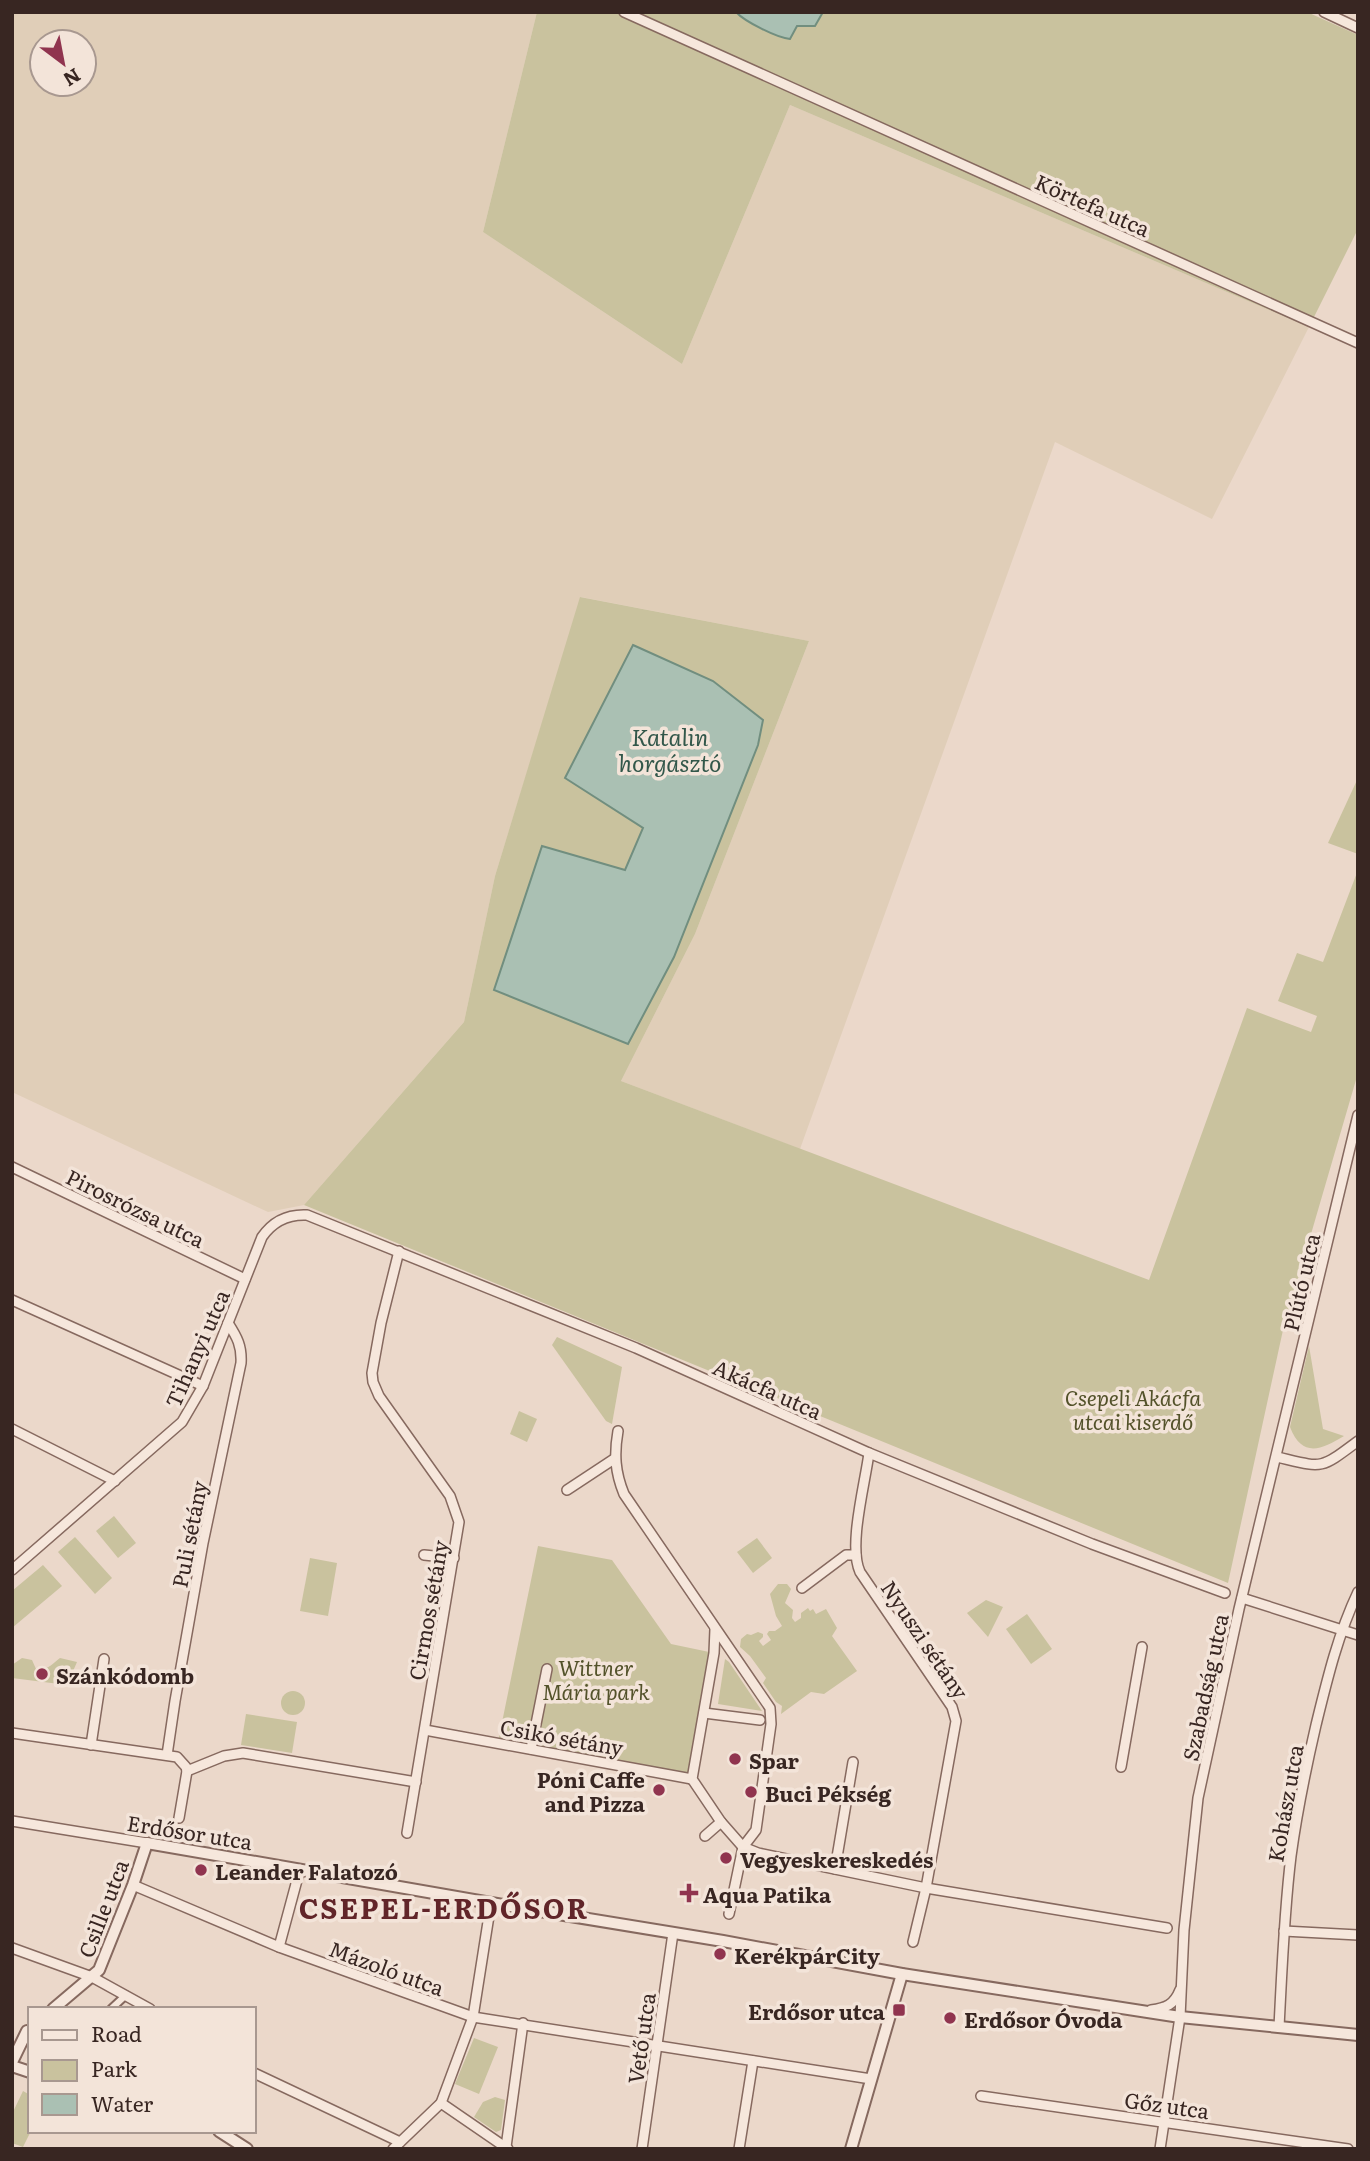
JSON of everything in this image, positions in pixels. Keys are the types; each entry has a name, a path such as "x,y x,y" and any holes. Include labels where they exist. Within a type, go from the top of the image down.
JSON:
{"street":[{"name":"Körtefa utca","path":"624,12 1358,343"},
{"path":"1324,12 1358,28"},
{"name":"Plútó utca","path":"1277,1457 1358,1115"},
{"name":"Pirosrózsa utca","path":"12,1167 245,1279"},
{"name":"Tihanyi utca","path":"12,1570 182,1422 203,1387 262,1237 267,1229 285,1217 297,1214"},
{"name":"Akácfa utca","path":"297,1214 307,1215 636,1348 870,1453 1092,1544 1225,1593"},
{"name":"Cirmos sétány","path":"398,1251 381,1323 372,1373 373,1382 450,1496 459,1522 407,1833"},
{"path":"12,1300 203,1387"},
{"name":"Puli sétány","path":"167,1755 203,1543 241,1363 240,1344 228,1323"},
{"path":"12,1429 116,1481"},
{"path":"618,1431 614,1458 618,1481 624,1494 765,1700 771,1716 756,1830 743,1847 729,1914"},
{"path":"1277,1457 1324,1465 1358,1441"},
{"name":"Nyuszi sétány","path":"870,1453 856,1543 856,1563 955,1715 956,1728 926,1888 913,1942"},
{"name":"Szabadság utca","path":"1160,2149 1180,2017 1184,1930 1198,1798 1242,1598 1277,1457"},
{"path":"567,1490 614,1458"},
{"path":"424,1555 454,1559"},
{"path":"802,1588 846,1555 856,1555"},
{"name":"Kohász utca","path":"1279,2027 1291,1856 1304,1779 1321,1703 1342,1630 1358,1592"},
{"path":"1242,1598 1358,1635"},
{"path":"715,1629 714,1653 692,1779 721,1822 743,1847 758,1853 926,1888 1167,1928"},
{"path":"1121,1767 1142,1647"},
{"path":"91,1745 104,1659"},
{"path":"531,1749 547,1669"},
{"path":"704,1713 760,1720"},
{"name":"Csikó sétány","path":"425,1730 692,1779"},
{"path":"12,1733 177,1757 187,1767 187,1771 224,1756 243,1753 416,1782"},
{"path":"835,1870 853,1762"},
{"name":"Erdősor utca","path":"179,1818 187,1771"},
{"name":"Erdősor utca","path":"12,1821 902,1974 1180,2017 1358,2035"},
{"path":"705,1836 721,1822"},
{"name":"Csille utca","path":"55,2007 92,1977 104,1962 146,1843"},
{"path":"279,1947 300,1869"},
{"name":"Mázoló utca","path":"133,1885 279,1947 474,2017 523,2024"},
{"path":"256,2074 397,2145 441,2103 474,2017 491,1903"},
{"path":"1284,1931 1358,1935"},
{"name":"Vető utca","path":"642,2149 673,1933"},
{"path":"12,1948 92,1977 147,2007"},
{"path":"851,2149 902,1974"},
{"path":"1141,2011 1168,2007 1177,1997 1182,1985"},
{"path":"113,2007 126,1995"},
{"path":"441,2103 507,2148 523,2024 871,2079"},
{"path":"12,2042 28,2030"},
{"path":"28,2030 12,2064 28,2071"},
{"path":"739,2149 753,2061"},
{"name":"Gőz utca","path":"981,2095 1348,2149"},
{"path":"222,2133 247,2149"}],"shaded area":[{"path":"12,12 537,12 483,232 682,364 790,105 1309,327 1212,519 1055,442 800,1149 621,1081 695,934 809,641 581,597 495,876 464,1022 304,1205 268,1212 12,1092"}],"green space":[{"path":"537,12 736,12 762,25 815,26 823,12 1307,12 1358,35 1358,229 1309,327 790,105 682,364 483,232"},
{"name":"Csepeli Akácfa utcai kiserdő","path":"580,597 809,641 695,934 621,1081 1149,1280 1247,1008 1311,1032 1317,1016 1278,1001 1297,953 1323,962 1358,870 1358,1073 1283,1330 1228,1583 304,1205 464,1022 495,876","holes":["758,745 674,957 543,846 625,870 643,827"]},
{"path":"1358,778 1358,854 1328,843"},
{"path":"557,1337 622,1367 612,1424 606,1421 552,1345"},
{"path":"1309,1346 1323,1429 1344,1436 1328,1445 1313,1448 1300,1443 1290,1427"},
{"path":"519,1411 537,1419 527,1442 510,1434"},
{"path":"114,1516 136,1543 118,1558 96,1531"},
{"path":"75,1537 112,1578 95,1594 58,1552"},
{"path":"757,1538 772,1558 753,1573 737,1552"},
{"name":"Wittner Mária park","path":"538,1546 612,1560 671,1644 714,1653 692,1779 498,1742"},
{"path":"310,1558 337,1563 328,1616 300,1611"},
{"path":"43,1565 62,1586 12,1628 12,1591"},
{"path":"778,1584 787,1584 791,1589 785,1603 793,1610 792,1618 795,1622 808,1608 810,1611 813,1609 816,1614 826,1609 837,1628 832,1636 857,1671 824,1694 811,1692 781,1714 782,1706 763,1683 766,1678 740,1647 741,1639 747,1634 758,1632 763,1634 759,1641 763,1646 771,1640 767,1634 769,1631 775,1631 782,1626 776,1616 770,1594"},
{"path":"986,1600 1003,1607 988,1637 967,1613"},
{"path":"1027,1614 1052,1649 1031,1664 1006,1629"},
{"name":"Szánkódomb","path":"22,1658 32,1660 36,1669 43,1669 60,1658 77,1662 67,1685 12,1678 12,1665"},
{"path":"725,1659 729,1662 762,1711 718,1704"},
{"path":"293,1691 302,1694 305,1703 302,1712 293,1715 284,1712 281,1703 284,1694"},
{"path":"246,1714 297,1722 292,1753 241,1745"},
{"path":"474,2038 498,2047 479,2094 455,2084"},
{"path":"23,2091 28,2094 30,2133 23,2147 12,2143 12,2114"},
{"path":"495,2097 505,2100 501,2130 496,2132 474,2117 483,2102"}],"water":[{"path":"736,12 823,12 815,26 797,26 790,39 762,29"},
{"name":"Katalin horgásztó","path":"633,645 713,681 763,720 758,745 674,957 628,1044 494,990 542,846 625,870 643,828 565,778"}],"place":[{"name":"Szánkódomb","path":"42,1674"},
{"name":"Spar","path":"735,1759"},
{"name":"Póni Caffe and Pizza","path":"659,1790"},
{"name":"Buci Pékség","path":"751,1792"},
{"name":"Vegyeskereskedés","path":"726,1858"},
{"name":"Leander Falatozó","path":"201,1870"},
{"name":"Aqua Patika","path":"689,1893"},
{"name":"KerékpárCity","path":"720,1954"},
{"name":"Erdősor utca","path":"899,2010"},
{"name":"Erdősor Óvoda","path":"950,2018"}],"district":[{"name":"CSEPEL-ERDŐSOR","path":"444,1907"}]}
